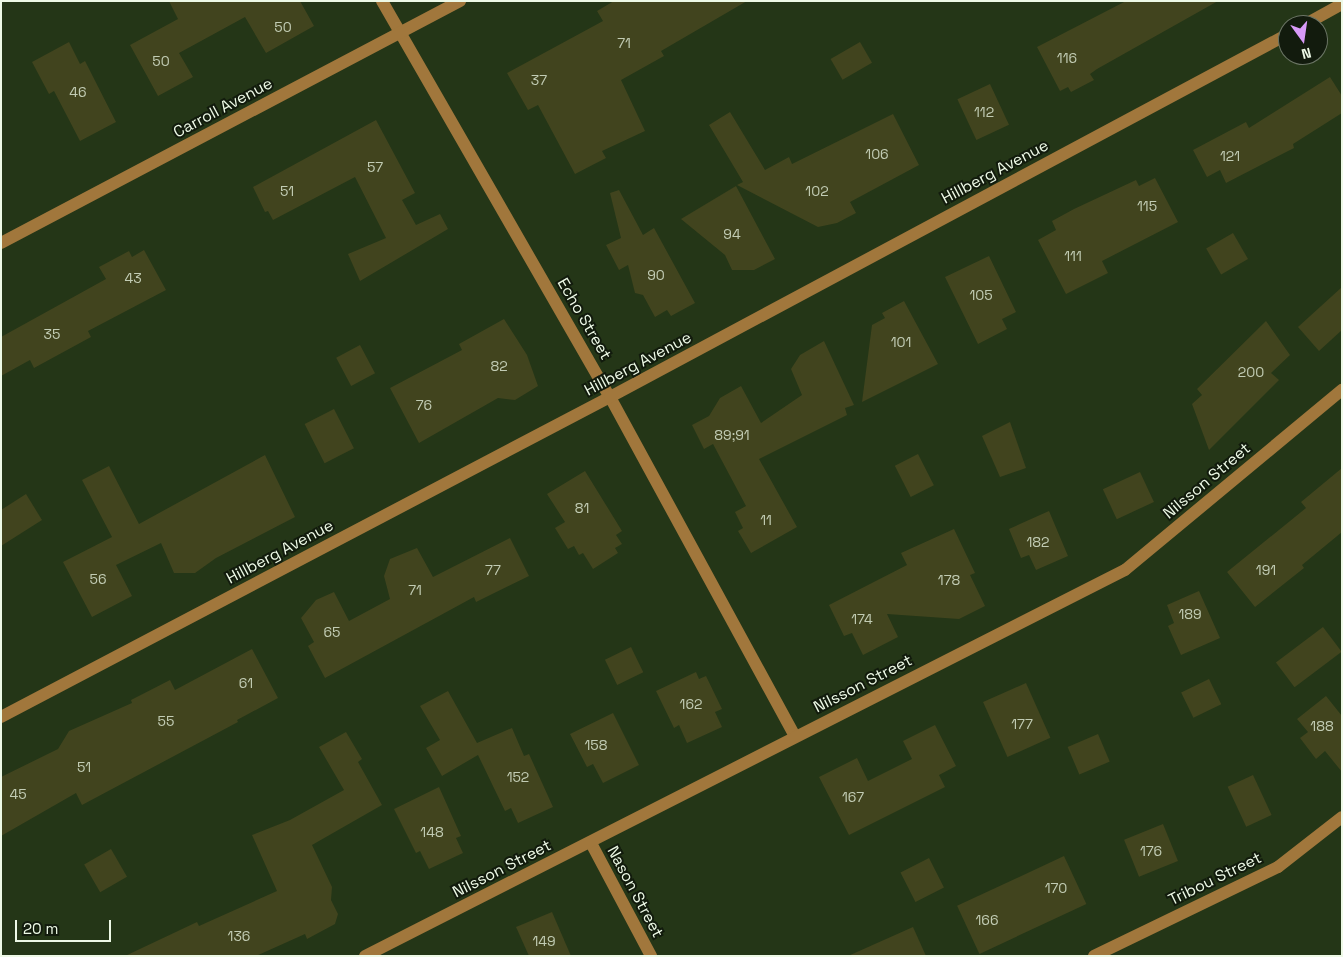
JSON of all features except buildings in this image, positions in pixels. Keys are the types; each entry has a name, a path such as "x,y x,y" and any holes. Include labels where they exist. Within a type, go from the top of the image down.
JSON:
{"street":[{"name":"Echo Street","path":"382,1 610,398 794,736"},
{"name":"Carroll Avenue","path":"1,243 460,1"},
{"path":"1322,15 1342,4"},
{"name":"Hillberg Avenue","path":"1,717 610,398 1278,39"},
{"name":"Nilsson Street","path":"364,956 591,843 794,736 1125,570 1342,390"},
{"name":"Tribou Street","path":"1094,956 1278,867 1342,818"},
{"name":"Nason Street","path":"591,843 651,956"}]}
